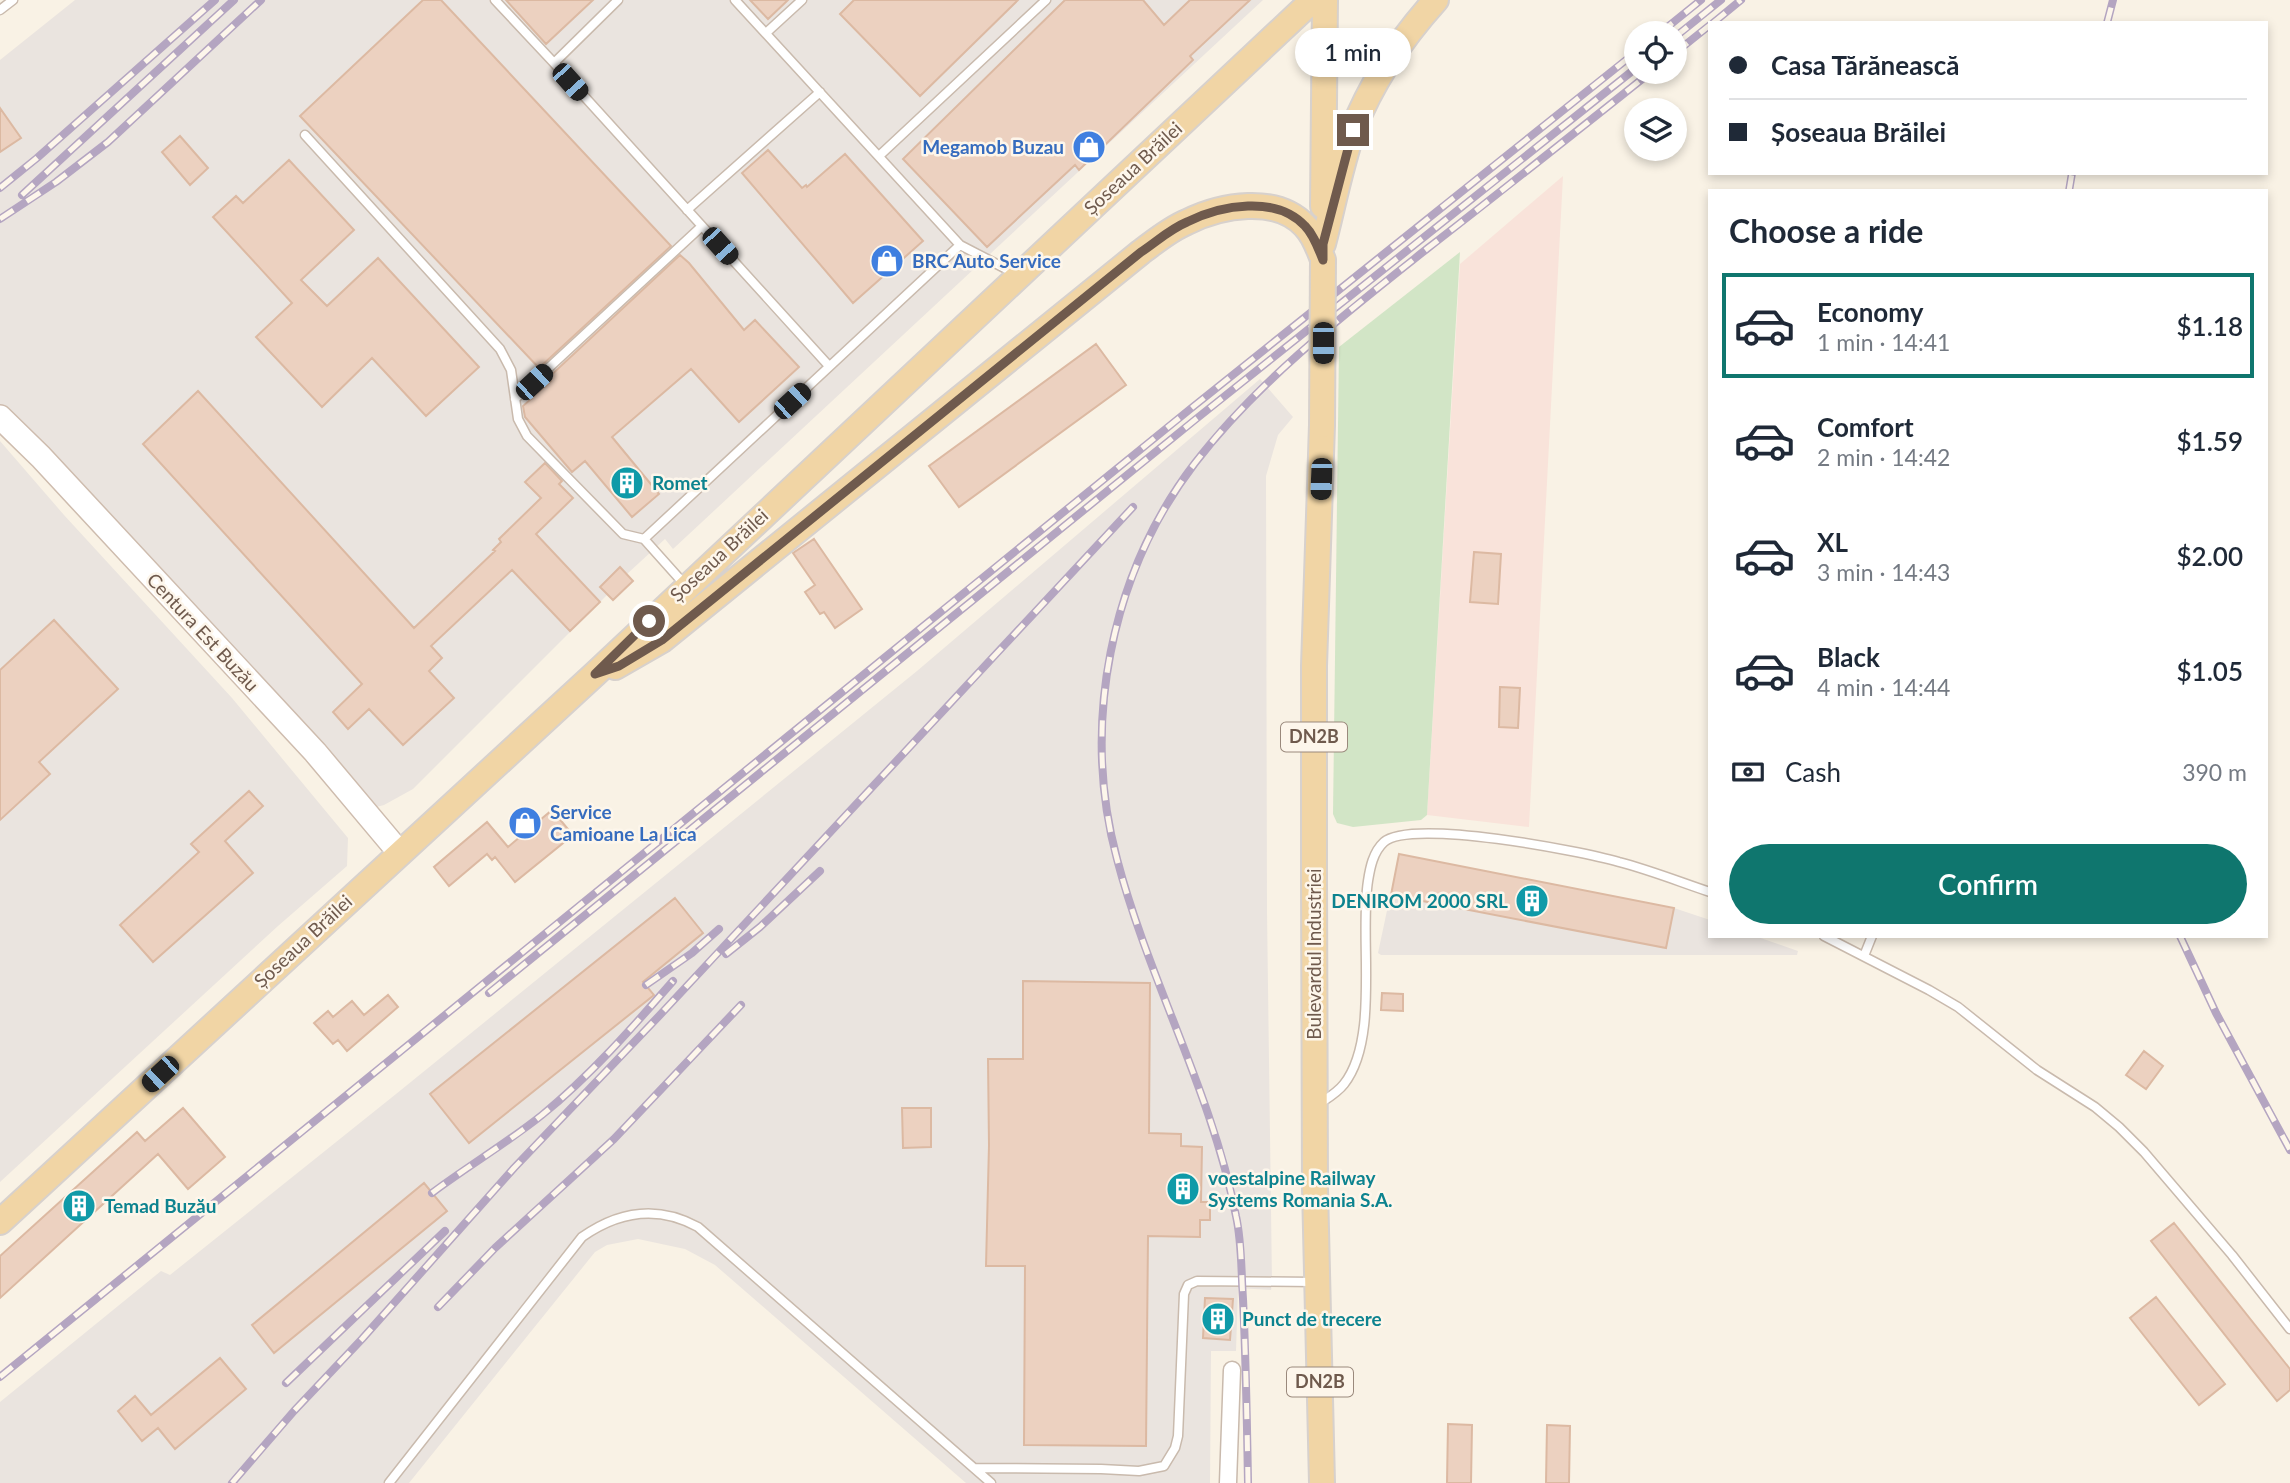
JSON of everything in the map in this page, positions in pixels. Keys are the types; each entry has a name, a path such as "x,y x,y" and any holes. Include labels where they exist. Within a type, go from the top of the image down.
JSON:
{"main road":[{"name":"Șoseaua Brăilei","path":"0,1222 595,674 1313,0"},
{"name":"DN2B","path":"1323,252 1325,0"},
{"name":"DN2B","path":"1323,252 1347,150 1365,101 1399,45 1436,0"},
{"name":"DN2B","path":"595,674 619,666 662,640 1141,252 1168,233 1199,216 1234,208 1282,210 1297,219 1309,231 1323,252"},
{"name":"Bulevardul Industriei","path":"1322,1483 1315,1106 1314,666 1322,425 1323,252"},
{"name":"Centura Est Buzău","path":"0,417 41,457 314,752 400,852"}],"street":[{"path":"1228,1483 1232,1370"}],"lane":[{"path":"0,10 13,0"},
{"path":"495,0 829,366"},
{"path":"554,63 618,0"},
{"path":"735,0 960,245 1018,275"},
{"path":"766,33 802,0"},
{"path":"878,156 1046,0"},
{"path":"687,210 820,92"},
{"path":"305,135 500,349 511,370 518,419 527,436 623,534 644,539 686,586"},
{"path":"515,399 702,226"},
{"path":"644,539 960,245"},
{"path":"1315,1106 1343,1085 1357,1057 1362,1039 1365,1000 1365,913 1368,880 1376,853 1383,842 1392,837 1460,835 1552,848 1619,862 1708,891"},
{"path":"1828,938 1958,1007 2037,1070 2095,1107 2119,1127 2144,1152 2232,1255 2290,1329"},
{"path":"1864,956 1871,938"},
{"path":"388,1483 577,1244 608,1221 639,1212 683,1218 698,1227 991,1483"},
{"path":"974,1468 1101,1468 1139,1471 1164,1466 1175,1448 1178,1436 1184,1294 1188,1285 1197,1281 1318,1281"}],"shaded area":[{"path":"75,0 1263,0 673,549 665,539 627,574 633,581 613,600 607,595 413,789 384,805 361,811 0,420 0,60"},
{"path":"1563,176 1529,827 1427,815 1460,264"},
{"path":"1260,379 1293,417 1278,435 1266,476 1267,912 1272,1283 1271,1290 1238,1288 1236,1351 1211,1351 1210,1483 966,1483 715,1265 685,1249 638,1239 607,1245 595,1252 409,1483 0,1483 0,1402 161,1271 170,1275 401,1090 917,671"},
{"path":"0,441 232,698 348,838 347,866 0,1182"},
{"path":"1399,854 1674,908 1708,919 1708,938 1761,938 1798,951 1797,955 1378,953"}],"green space":[{"path":"1460,252 1427,815 1421,820 1353,827 1337,823 1333,814 1339,347"}],"building":[{"path":"423,0 441,0 671,246 539,368 300,116"},
{"path":"506,0 593,0 546,44"},
{"path":"750,0 788,0 768,19"},
{"path":"854,0 1018,0 920,96 840,14"},
{"path":"1065,0 1143,0 1164,25 1190,0 1250,0 1190,56 1193,60 1079,170 1075,165 987,247 903,159"},
{"path":"0,108 21,138 0,152"},
{"path":"180,136 208,168 190,185 162,152"},
{"path":"768,150 802,188 806,185 807,187 845,154 923,241 853,303 742,173"},
{"path":"289,160 354,230 301,280 327,306 378,258 479,367 426,416 372,358 322,407 256,337 292,303 213,217 236,196 243,203"},
{"path":"680,255 744,330 755,320 799,367 739,422 691,369 612,437 659,494 632,517 585,461 572,472 525,417 523,406 551,381 548,378"},
{"path":"1096,344 1126,385 959,507 929,466"},
{"path":"198,391 414,628 495,551 493,550 501,542 499,539 541,498 525,482 545,463 562,481 559,484 573,498 536,534 600,602 570,631 512,570 431,646 442,658 429,671 454,698 403,745 369,709 348,729 333,712 362,684 143,444"},
{"path":"814,539 862,609 835,628 824,612 820,614 805,592 815,585 793,553"},
{"path":"1474,552 1501,554 1498,604 1470,602"},
{"path":"620,567 633,581 613,600 600,587"},
{"path":"54,620 118,689 39,762 50,774 0,820 0,670"},
{"path":"1500,687 1520,688 1518,728 1499,727"},
{"path":"249,791 263,806 225,841 253,873 153,962 120,925 199,852 191,844"},
{"path":"552,810 573,835 515,882 495,857 492,860 487,854 449,886 434,867 487,822 508,847"},
{"name":"DENIROM 2000 SRL","path":"1399,854 1674,908 1666,948 1391,895"},
{"path":"675,898 703,933 643,982 654,995 469,1143 430,1094"},
{"path":"1023,981 1150,983 1149,1133 1181,1134 1181,1146 1202,1147 1201,1202 1210,1202 1210,1220 1200,1220 1200,1237 1148,1236 1146,1446 1024,1445 1025,1266 986,1266 988,1059 1023,1059"},
{"path":"1382,993 1403,994 1403,1011 1381,1010"},
{"path":"388,995 398,1007 347,1051 338,1040 333,1044 314,1023 328,1011 333,1017 352,1001 364,1015"},
{"path":"2144,1051 2163,1066 2146,1089 2126,1075"},
{"name":"Temad Buzău","path":"183,1108 225,1157 188,1189 158,1154 0,1298 0,1256 137,1132 145,1141"},
{"path":"902,1108 931,1108 931,1147 903,1148"},
{"path":"424,1183 447,1211 274,1353 252,1325"},
{"path":"2174,1223 2290,1369 2290,1390 2277,1401 2151,1241"},
{"path":"2156,1297 2225,1384 2199,1405 2130,1318"},
{"name":"Punct de trecere","path":"1205,1298 1233,1299 1230,1340 1203,1338"},
{"path":"220,1358 246,1389 175,1449 158,1428 142,1441 118,1411 135,1396 151,1415"},
{"path":"1448,1424 1472,1425 1471,1483 1447,1483"},
{"path":"1547,1425 1570,1426 1569,1483 1546,1483"}],"railway":[{"path":"0,188 215,0"},
{"path":"22,195 234,0"},
{"path":"0,219 56,182 108,142 261,0"},
{"path":"1675,21 1701,0"},
{"path":"1687,27 1721,0"},
{"path":"1715,21 1741,0"},
{"path":"2108,21 2113,0"},
{"path":"1687,43 1708,27"},
{"path":"0,1377 1189,410 1624,62"},
{"path":"489,993 1196,419 1624,78"},
{"path":"1248,1483 1244,1322 1236,1216 1212,1125 1130,904 1117,859 1107,808 1102,756 1103,704 1111,652 1123,602 1142,553 1166,506 1195,463 1247,404 1305,349 1366,297 1636,84"},
{"path":"2069,189 2072,175"},
{"path":"232,1483 514,1168 1133,507"},
{"path":"726,954 760,927 820,871"},
{"path":"646,985 692,953 719,929"},
{"path":"2181,938 2216,1013 2290,1150"},
{"path":"432,1193 560,1100 610,1051 673,981"},
{"path":"438,1307 495,1248 614,1139 741,1005"},
{"path":"286,1383 445,1231"}],"place":[{"name":"Megamob Buzau","path":"1089,147"},
{"name":"BRC Auto Service","path":"887,261"},
{"name":"Romet","path":"627,483"},
{"name":"Service Camioane La Lica","path":"525,823"},
{"name":"DENIROM 2000 SRL","path":"1532,901"},
{"name":"voestalpine Railway Systems Romania S.A.","path":"1183,1189"},
{"name":"Temad Buzău","path":"79,1206"},
{"name":"Punct de trecere","path":"1218,1319"}],"route":[{"path":"649,621 595,674 619,666 662,640 1141,252 1184,223 1199,216 1234,208 1282,210 1297,219 1309,231 1323,260 1323,244 1353,130"}]}
